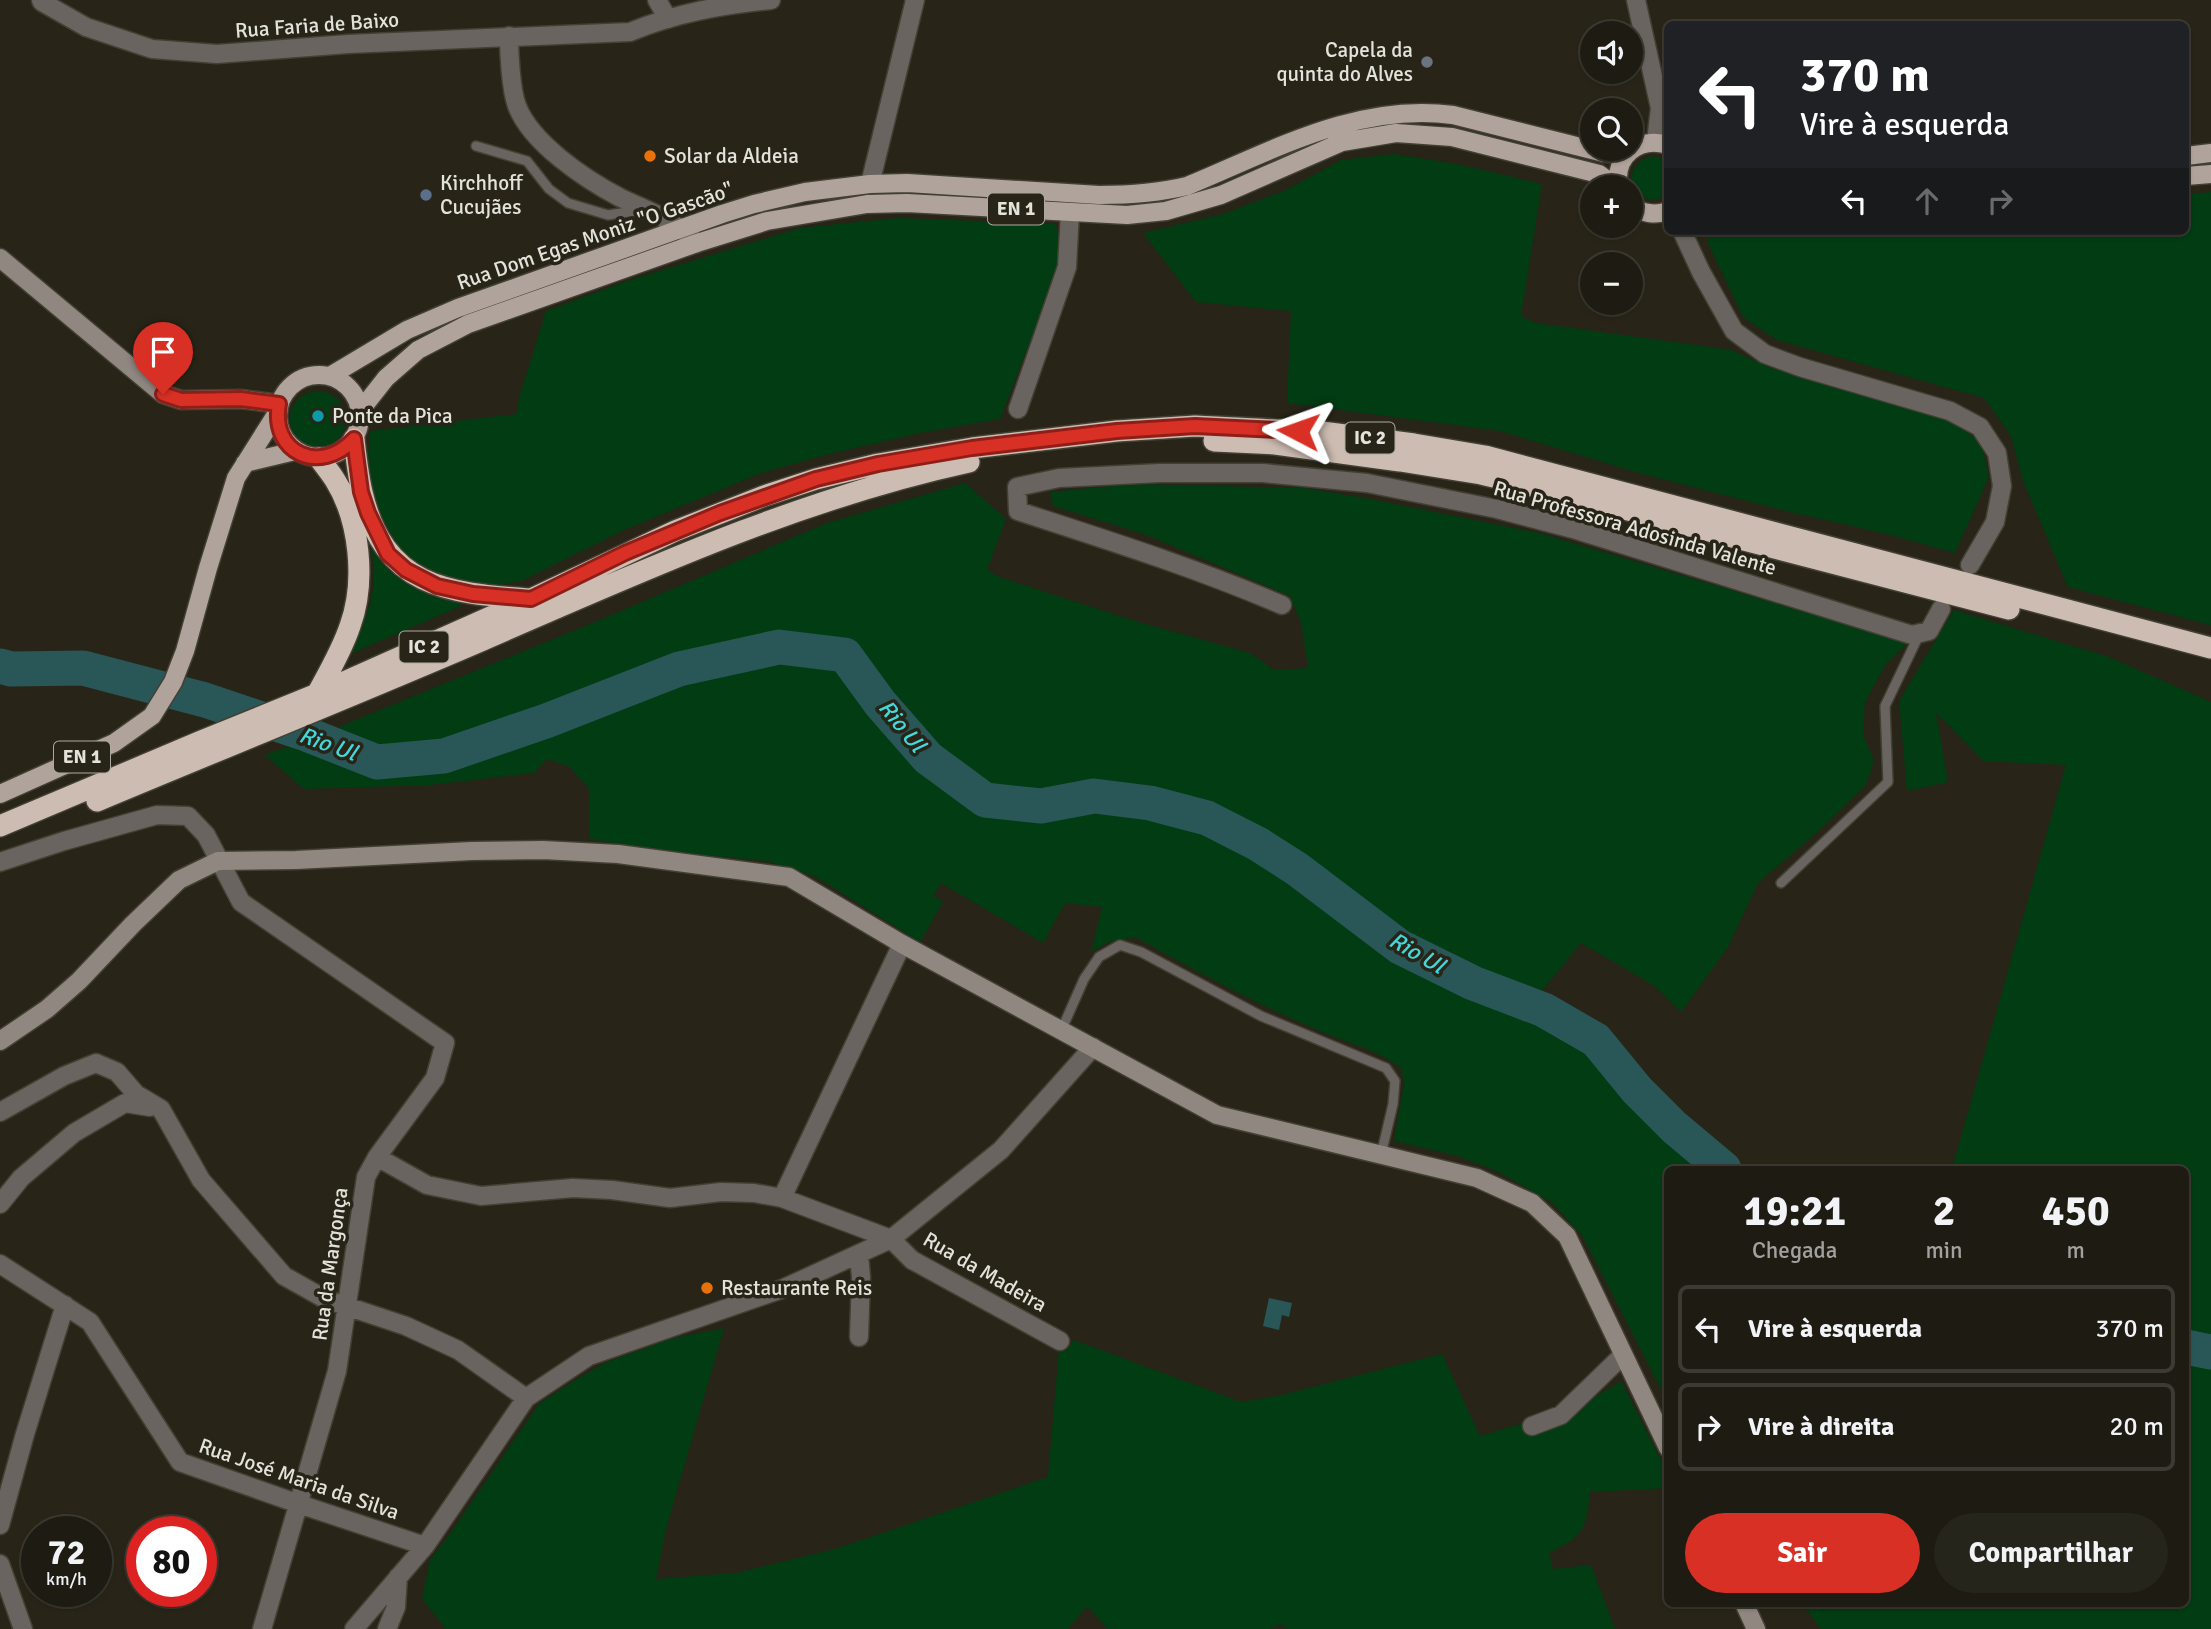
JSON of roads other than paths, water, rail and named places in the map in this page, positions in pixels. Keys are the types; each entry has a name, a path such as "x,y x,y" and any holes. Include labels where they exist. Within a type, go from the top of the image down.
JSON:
{"highway":[{"name":"IC 2","path":"320,701 625,553 713,516 816,479 878,464 972,448 1077,435 1195,426 1348,436 1485,456 2211,648"},
{"path":"354,439 361,492 388,554 406,570 437,586 473,594 531,599"},
{"name":"IC 2","path":"0,826 320,701 770,519 873,485 977,460 1069,448 1179,441 1275,444 1481,474 2211,662"},
{"path":"319,458 336,481 349,513 357,547 360,582 351,625 320,701"},
{"name":"IC 2","path":"0,841 202,748"}],"main road":[{"name":"Rua Dom Egas Moniz \"O Gascão\"","path":"330,376 407,330 458,308 754,204 805,192 870,184 907,183 1099,195 1167,191 1187,186 1326,129 1395,113 1453,115 1580,147"},
{"name":"Rua Dom Egas Moniz \"O Gascão\"","path":"360,411 386,378 418,349 468,324 767,221 867,204 907,203 1127,215 1166,211 1221,195 1342,142 1396,133 1452,137 1600,175"},
{"path":"1643,144 1662,143"},
{"path":"2189,156 2211,153"},
{"path":"2189,176 2211,174"},
{"path":"1643,212 1664,212"},
{"name":"EN 1","path":"0,794 114,743 152,716 173,682 185,651 236,478 290,386 309,376 330,376"},
{"path":"330,376 350,389 357,399 360,411"},
{"path":"278,409 281,435 295,451 307,456 332,456 344,450 354,439"},
{"name":"EN 1","path":"354,439 360,411"},
{"path":"245,463 295,451"}],"street":[{"name":"Rua Faria de Baixo","path":"41,0 86,27 152,49 217,54 348,44 630,32 654,22 718,5 771,0"},
{"path":"657,0 668,19"},
{"path":"870,184 915,0"},
{"path":"1636,0 1660,108 1662,143"},
{"path":"509,36 517,105 532,131 571,167 618,196 665,217 697,243"},
{"path":"1018,409 1067,267 1070,212"},
{"path":"1684,235 1734,331 1765,354 1800,367 1950,411 1980,427 1997,453 2002,486 1994,522 1970,565"},
{"path":"0,258 163,394 181,400 241,399 278,409"},
{"name":"Rua Professora Adosinda Valente","path":"1282,605 1116,543 1018,512 1017,487 1059,478 1160,473 1263,473 1367,483 1497,509 1573,529 1912,635 1919,633"},
{"path":"1919,633 1929,631 1941,610"},
{"path":"0,862 157,815 188,816 206,835 218,862"},
{"path":"0,1041 47,1009 79,981 179,880 218,862 544,850 618,854 789,877 902,944 1217,1115 1477,1178 1532,1203 1567,1236 1664,1440"},
{"name":"Rua da Margonça","path":"218,862 241,902 445,1044 435,1078 377,1157 366,1177 337,1371 262,1629"},
{"path":"782,1198 902,944"},
{"path":"354,1629 425,1546 526,1398 589,1356 782,1289 891,1239 1001,1150 1093,1047"},
{"path":"0,1112 64,1076 96,1063 117,1072 136,1094 161,1109 201,1180 284,1276 325,1299 406,1326 458,1350 526,1398"},
{"path":"0,1204 21,1178 74,1133 125,1103 161,1109"},
{"path":"377,1157 427,1185 481,1196 573,1188 670,1198 721,1192 754,1192 782,1198 891,1239"},
{"name":"Rua da Madeira","path":"891,1239 912,1260 1060,1341"},
{"path":"859,1254 859,1337"},
{"name":"Rua José Maria da Silva","path":"0,1264 90,1322 180,1462 425,1546"},
{"path":"0,1525 65,1305"},
{"path":"1532,1426 1561,1415 1623,1355"},
{"path":"0,1564 23,1629"},
{"path":"387,1629 396,1607 398,1577"},
{"path":"1746,1607 1756,1629"}],"lane":[{"path":"476,146 527,161 549,189 568,203 608,215 647,209"},
{"path":"1781,883 1888,782 1885,706 1919,633"},
{"path":"1061,1031 1084,979 1099,957 1121,945 1141,952 1261,1016 1386,1068 1395,1081 1393,1104 1381,1155"}],"water":[{"path":"1269,1298 1292,1303 1289,1317 1282,1315 1279,1330 1263,1326"}],"waterway":[{"name":"Rio Ul","path":"0,666 11,669 83,668 205,700 306,734 377,762 444,756 546,721 679,669 779,647 845,655 880,703 928,758 985,800 1041,806 1094,796 1150,803 1207,818 1258,844 1297,869 1400,947 1473,983 1544,1010 1596,1040 1637,1090 1674,1127 1720,1166"},
{"name":"Rio Ul","path":"2189,1348 2211,1352"}],"place":[{"name":"Capela da quinta do Alves","path":"1427,62"},
{"name":"Solar da Aldeia","path":"650,156"},
{"name":"Kirchhoff Cucujães","path":"426,195"},
{"name":"Ponte da Pica","path":"318,416"},
{"name":"Restaurante Reis","path":"707,1288"}]}
